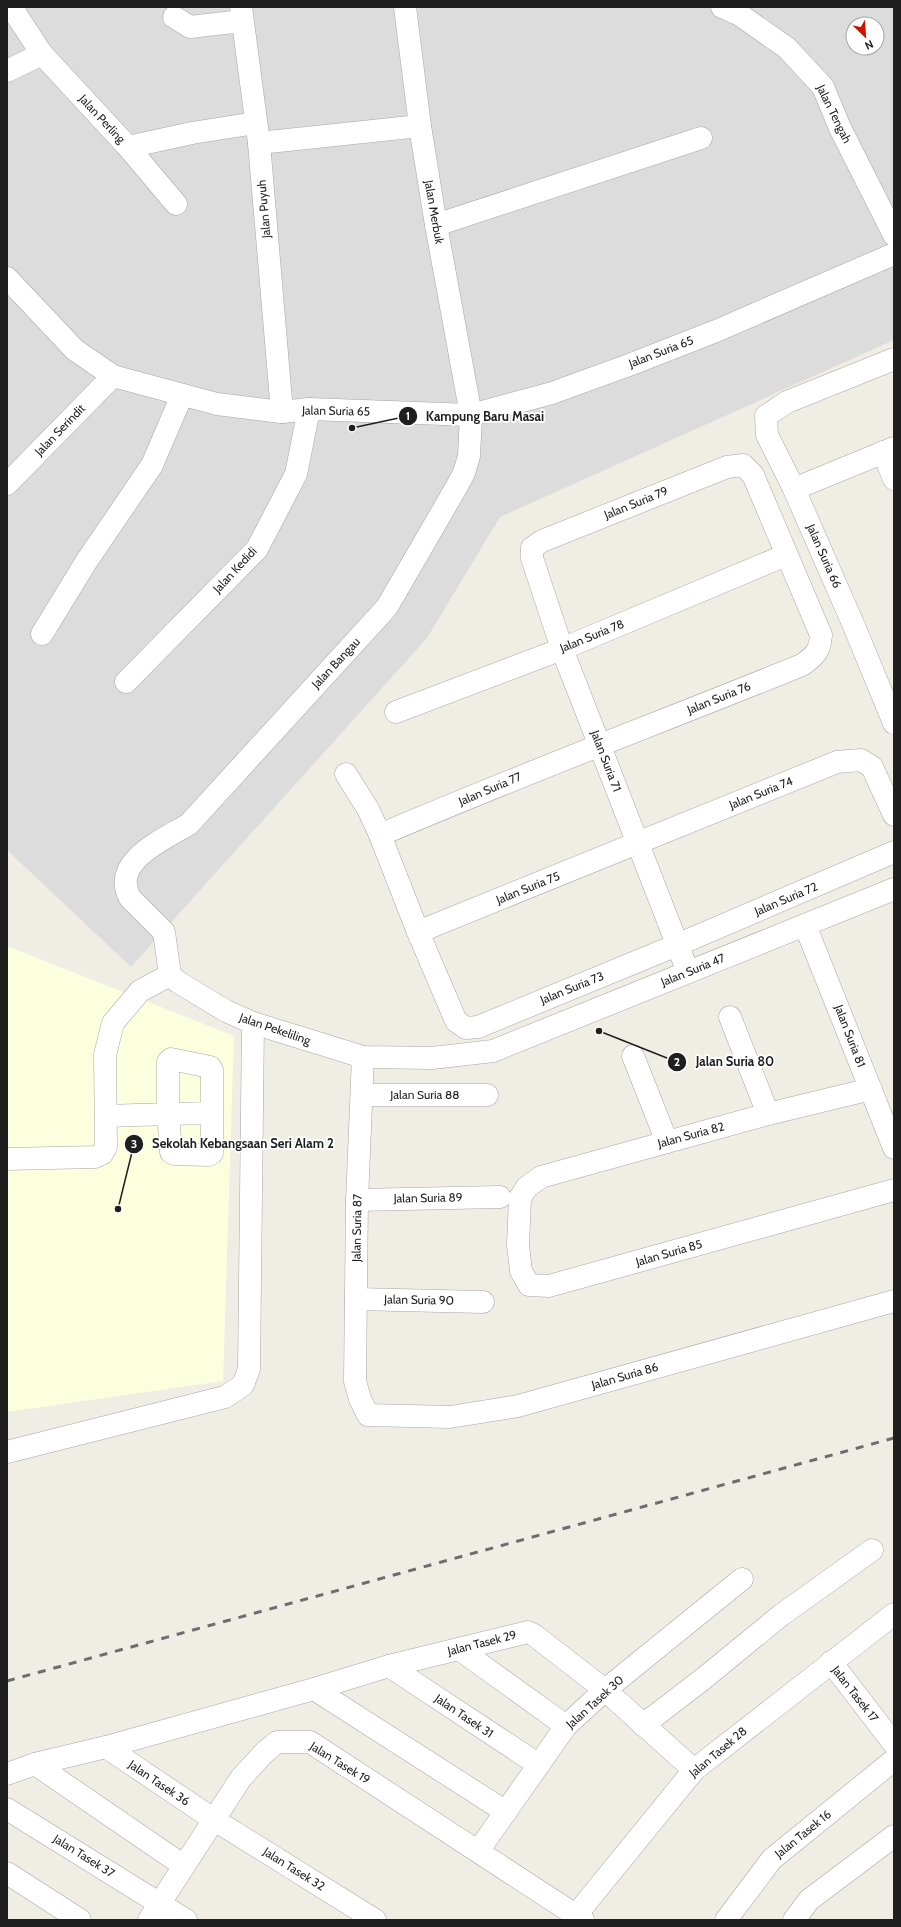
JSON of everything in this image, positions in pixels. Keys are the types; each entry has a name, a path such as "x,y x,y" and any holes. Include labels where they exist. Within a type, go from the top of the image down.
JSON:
{"street":[{"name":"Jalan Perling","path":"13,7 17,16 42,54 128,147 192,133 257,133 420,126"},
{"name":"Jalan Merbuk","path":"405,7 420,126 436,225 471,416"},
{"name":"Jalan Tengah","path":"722,7 740,15 787,48 823,87 840,128 894,235"},
{"path":"174,17 190,27 242,14"},
{"name":"Jalan Puyuh","path":"242,14 257,133 282,412"},
{"path":"7,71 42,54"},
{"path":"436,225 701,138"},
{"path":"128,147 176,204"},
{"name":"Jalan Suria 65","path":"7,278 75,350 113,376 217,404 282,412 309,409 471,416 552,393 644,359 716,331 894,254"},
{"name":"Jalan Suria 66","path":"894,359 787,402 766,416 767,435 794,489 854,626 894,723"},
{"name":"Jalan Serindit","path":"7,484 113,376"},
{"path":"42,634 86,562 152,465 182,395"},
{"name":"Jalan Kedidi","path":"126,682 257,549 296,474 309,409"},
{"name":"Jalan Bangau","path":"170,975 164,932 130,898 126,891 127,878 131,863 152,845 189,824 387,607 464,473 469,456 471,416"},
{"path":"794,489 889,450 894,479"},
{"name":"Jalan Suria 79","path":"532,548 542,541 720,470 743,465 753,475 786,555"},
{"name":"Jalan Suria 71","path":"532,548 532,558 562,649 688,972"},
{"name":"Jalan Suria 76","path":"601,746 802,665 814,657 820,647 821,635 786,555"},
{"name":"Jalan Suria 78","path":"396,712 562,649 786,555"},
{"name":"Jalan Suria 77","path":"380,835 555,762 601,746"},
{"name":"Jalan Suria 74","path":"638,844 837,762 861,760 872,767 894,816"},
{"path":"346,774 368,809 380,835 418,932"},
{"name":"Jalan Suria 75","path":"418,932 638,844"},
{"name":"Jalan Suria 72","path":"678,945 894,852"},
{"name":"Jalan Suria 47","path":"493,1051 894,889"},
{"name":"Jalan Suria 81","path":"805,925 894,1148"},
{"name":"Jalan Suria 73","path":"418,932 456,1021 466,1028 478,1027 678,945"},
{"path":"7,1159 95,1157 102,1154 106,1147 105,1055 114,1023 140,992 170,975"},
{"name":"Jalan Pekeliling","path":"170,975 178,982 226,1011 253,1024 363,1057 432,1058 493,1051"},
{"path":"730,1017 768,1114"},
{"path":"7,1452 226,1397 243,1384 249,1369 253,1024"},
{"path":"633,1056 667,1142"},
{"name":"Jalan Suria 87","path":"360,1399 355,1381 357,1200 363,1057"},
{"path":"171,1059 210,1067 212,1070 212,1153 209,1155 174,1154 171,1152 168,1114 168,1062 171,1059"},
{"name":"Jalan Suria 82","path":"510,1197 541,1177 768,1114 871,1089"},
{"name":"Jalan Suria 88","path":"362,1095 487,1095"},
{"path":"106,1116 212,1113"},
{"name":"Jalan Suria 85","path":"510,1197 521,1271 529,1285 549,1286 894,1190"},
{"name":"Jalan Suria 89","path":"357,1200 510,1197"},
{"name":"Jalan Suria 90","path":"356,1299 483,1302"},
{"name":"Jalan Suria 86","path":"360,1399 368,1415 450,1417 496,1411 894,1301"},
{"path":"643,1725 703,1679 780,1616 872,1550"},
{"name":"Jalan Tasek 30","path":"478,1852 566,1726 605,1690 742,1579"},
{"name":"Jalan Tasek 28","path":"577,1918 694,1770 894,1614"},
{"name":"Jalan Tasek 29","path":"7,1774 35,1764 106,1747 314,1689 389,1666 459,1650 524,1632 531,1633 605,1690 694,1770"},
{"path":"459,1650 566,1726"},
{"name":"Jalan Tasek 17","path":"831,1662 894,1744"},
{"name":"Jalan Tasek 31","path":"389,1666 539,1765"},
{"path":"314,1689 506,1812"},
{"name":"Jalan Tasek 19","path":"155,1912 213,1818 241,1778 265,1752 277,1742 310,1742 577,1918"},
{"name":"Jalan Tasek 36","path":"106,1747 213,1818"},
{"name":"Jalan Tasek 16","path":"726,1920 772,1859 894,1760"},
{"path":"35,1764 184,1866"},
{"name":"Jalan Tasek 37","path":"7,1809 155,1912 186,1920"},
{"name":"Jalan Tasek 32","path":"213,1818 375,1920"},
{"path":"794,1920 809,1900 894,1836"},
{"path":"7,1873 80,1920"}],"shaded area":[{"path":"7,7 894,7 894,340 500,517 427,638 131,967 7,850"},
{"path":"7,946 234,1036 223,1381 7,1412"}],"railway":[{"path":"7,1681 894,1438"}],"place":[{"name":"Kampung Baru Masai","path":"352,428"},
{"name":"Jalan Suria 80","path":"599,1031"},
{"name":"Sekolah Kebangsaan Seri Alam 2","path":"118,1209"}]}
